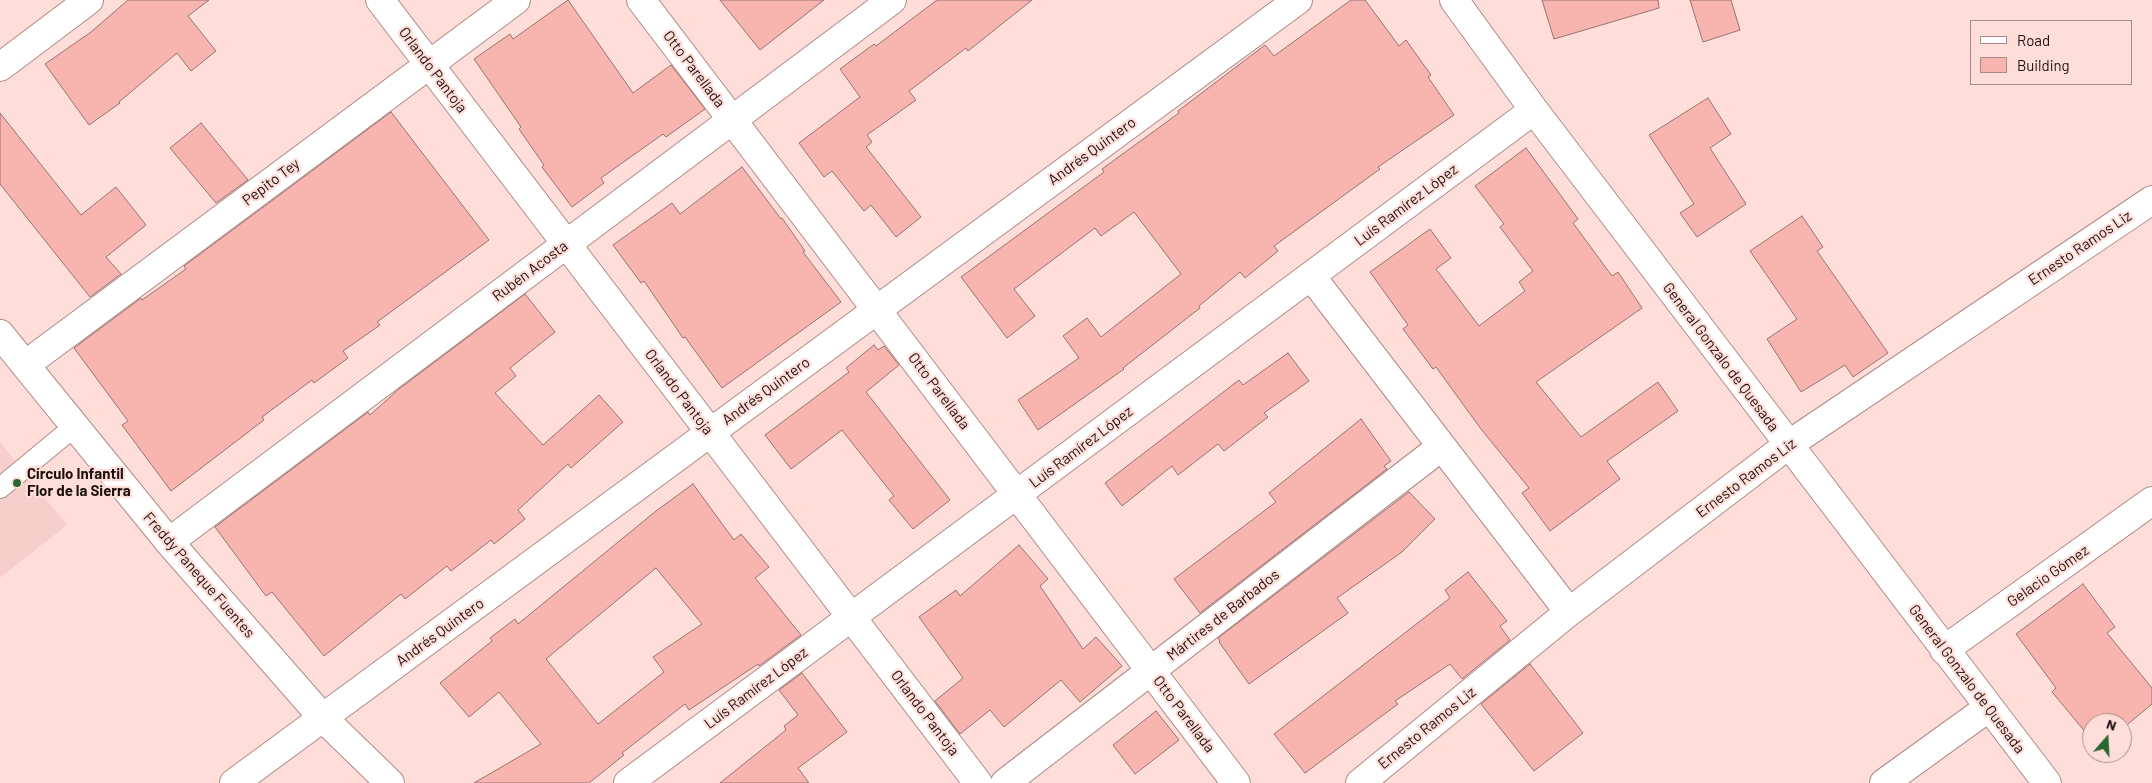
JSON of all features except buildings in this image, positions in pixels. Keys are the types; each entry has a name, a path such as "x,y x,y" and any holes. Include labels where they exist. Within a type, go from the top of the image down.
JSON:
{"street":[{"path":"0,67 89,0"},
{"name":"Orlando Pantoja","path":"380,0 978,783"},
{"name":"Pepito Tey","path":"25,365 516,0"},
{"name":"Otto Parellada","path":"641,0 1236,783"},
{"name":"Rubén Acosta","path":"169,542 892,0"},
{"name":"Andrés Quintero","path":"234,783 1298,0"},
{"name":"General Gonzalo de Quesada","path":"1454,0 1534,110 2047,783"},
{"name":"Luís Ramírez López","path":"628,783 1534,110"},
{"name":"Ernesto Ramos Liz","path":"1360,783 1569,612 1788,445 2152,200"},
{"path":"1311,276 1569,612"},
{"name":"Freddy Paneque Fuentes","path":"0,334 169,542 323,718 390,783"},
{"name":"Mártires de Barbados","path":"1005,783 1441,447"},
{"name":"Gelacio Gómez","path":"1944,650 2152,502"},
{"path":"1884,783 1988,708"}],"lane":[{"path":"0,488 74,426"}],"shaded area":[{"name":"Círculo Infantil Flor de la Sierra","path":"0,442 67,525 0,578"}],"place":[{"name":"Círculo Infantil Flor de la Sierra","path":"17,483"}]}
